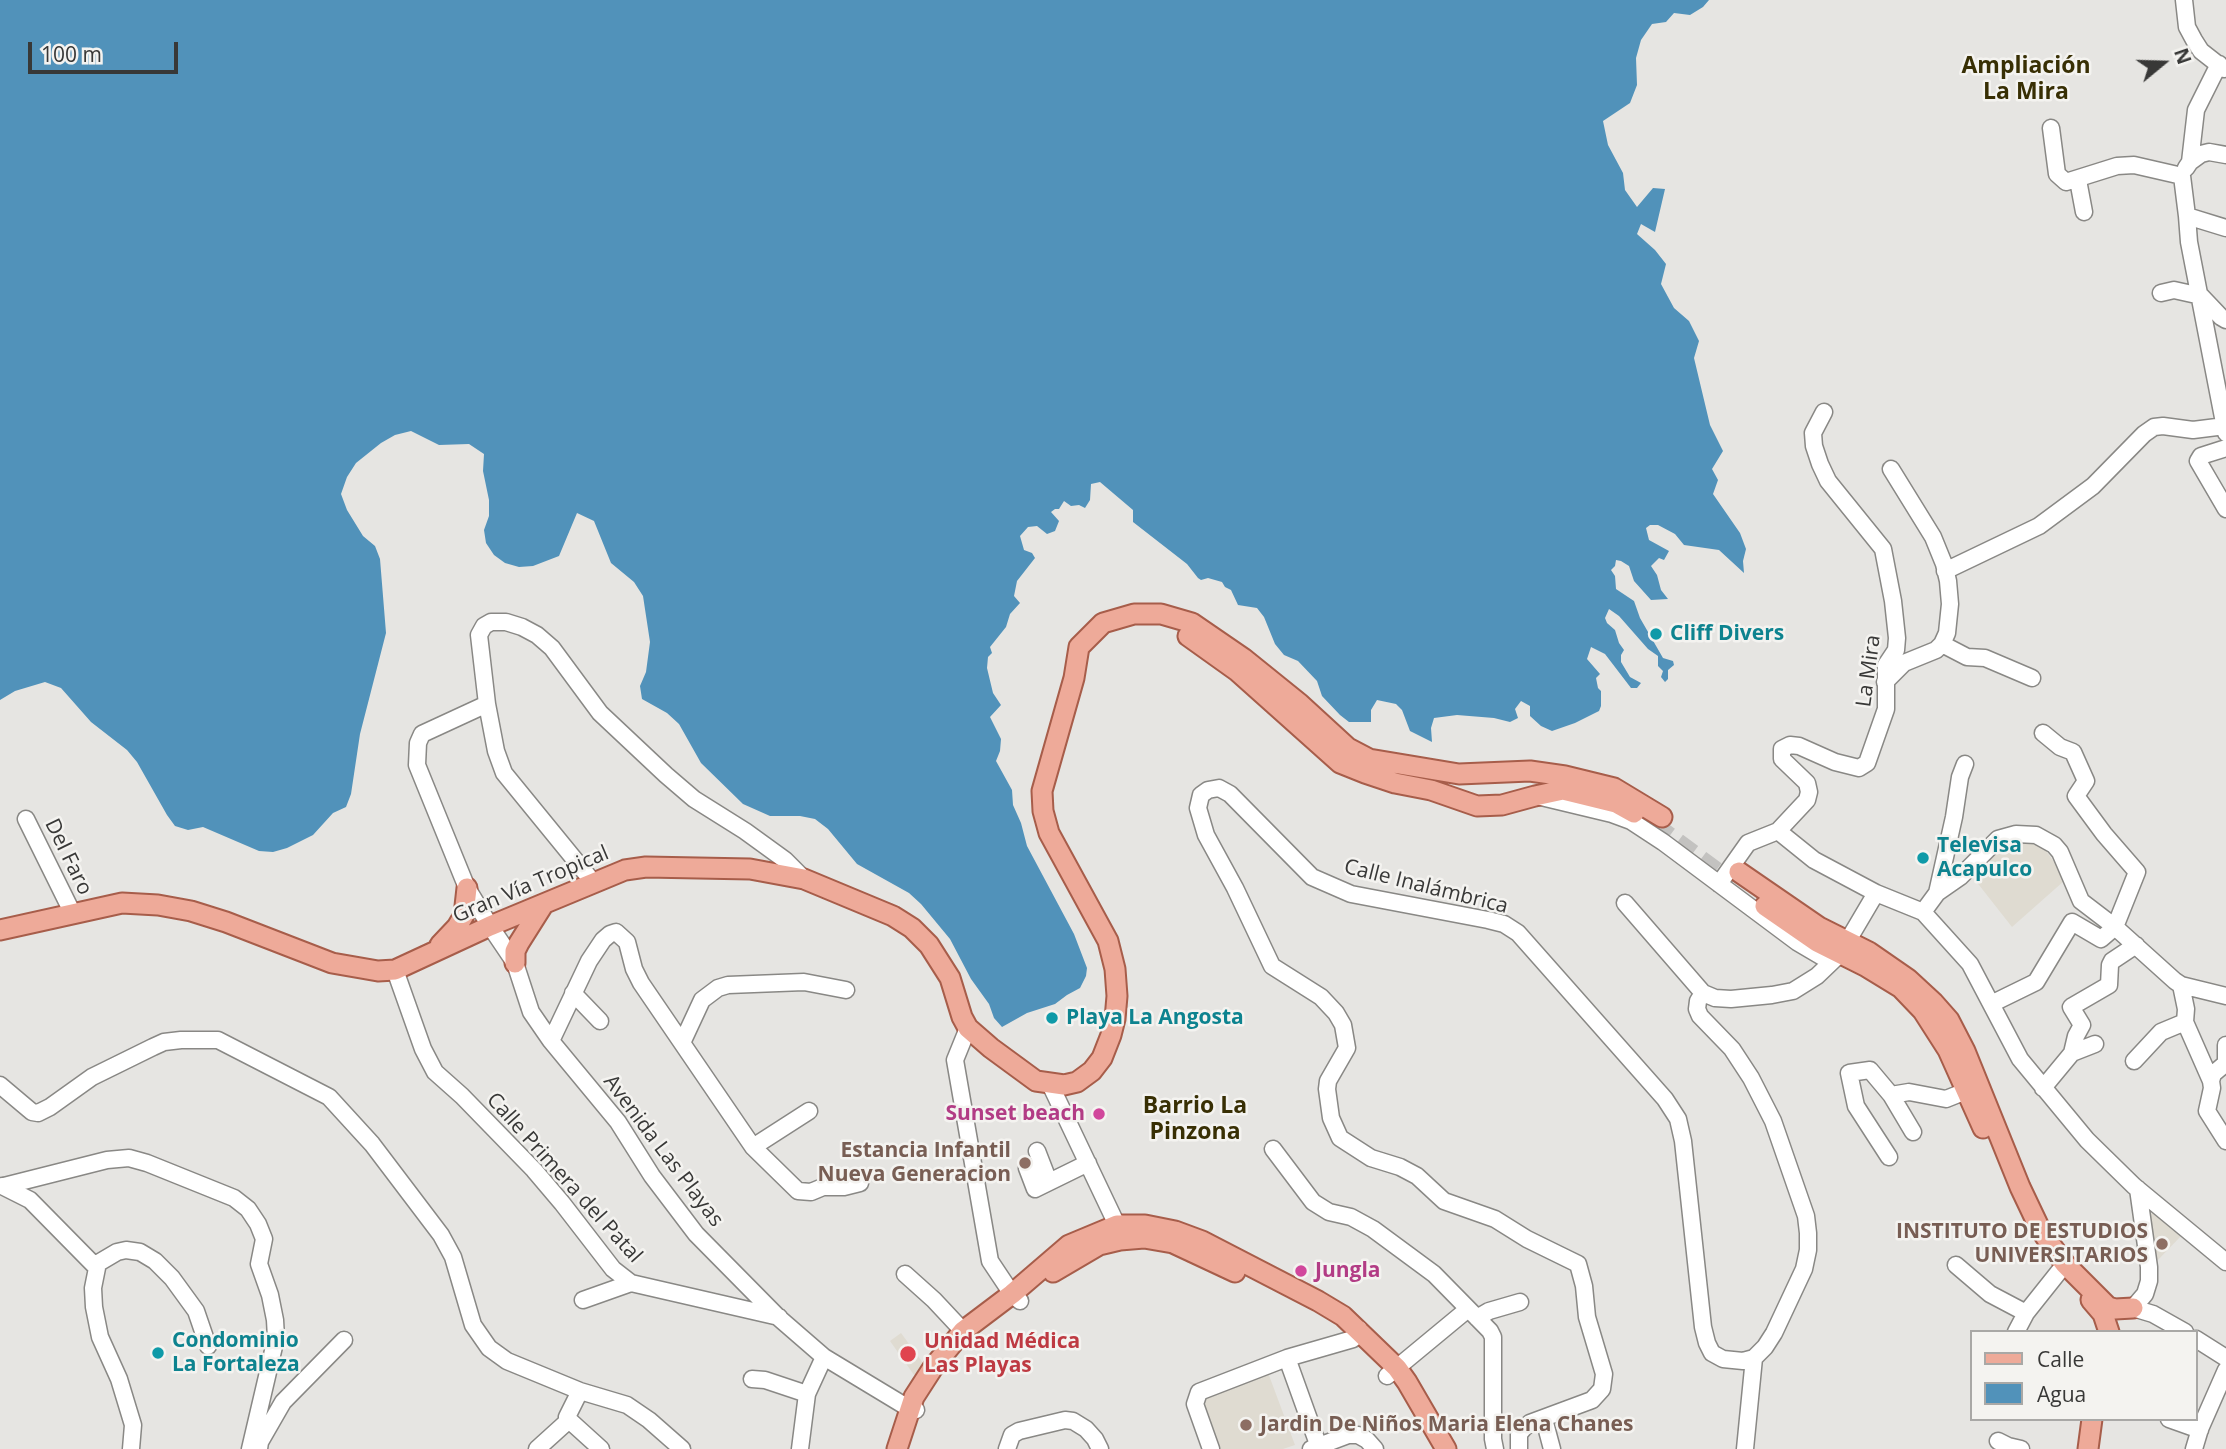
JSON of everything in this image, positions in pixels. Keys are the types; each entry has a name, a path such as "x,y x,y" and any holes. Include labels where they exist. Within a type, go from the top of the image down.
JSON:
{"main road":[{"path":"1050,1084 1077,1082 1092,1071 1102,1058 1115,1020 1115,969 1108,941 1049,833 1043,811 1042,791 1074,678 1079,647 1102,623 1134,614 1161,614 1192,624 1243,658 1300,704 1348,748 1369,759 1459,774 1530,771 1565,776 1614,788 1658,821 1616,803 1563,790 1502,805 1477,806 1431,790 1395,783 1365,773 1340,763 1237,671 1188,636 1171,629 1153,625 1115,628 1087,652 1074,678"},
{"name":"Gran Vía Tropical","path":"0,930 122,904 169,907 226,922 332,963 364,970 395,970 489,926 625,870 646,867 750,869 804,879 893,916 912,928 929,945 950,978 968,1028 1036,1081 1050,1084"},
{"path":"1732,875 1819,927 1865,966 1901,988 1916,1003 1948,1050 2033,1231 2046,1253 2063,1266 2099,1303 2109,1330"},
{"path":"434,951 457,927 464,915 467,888"},
{"path":"515,964 515,951 543,905"},
{"path":"1843,949 1869,952 1908,979 1948,1020 1965,1051 2020,1187 2039,1227 2063,1266"},
{"path":"908,1449 913,1409 953,1358 1069,1245 1117,1225 1145,1225 1175,1231 1202,1241 1343,1316 1392,1372 1407,1382 1446,1449"},
{"path":"897,1449 920,1387 963,1331 1055,1270 1099,1245 1144,1238 1173,1243 1312,1309 1356,1334"},
{"path":"2099,1303 2115,1310 2133,1308"},
{"path":"2111,1330 2133,1308"},
{"path":"1392,1372 1431,1449"},
{"path":"2088,1449 2092,1421"}],"street":[{"path":"1945,571 2039,526 2092,485 2154,427 2225,430 2189,242 2186,169 2196,110 2222,68 2201,51 2194,40 2187,27 2184,0"},
{"path":"2051,128 2057,174 2066,181 2078,180 2118,166 2186,169 2201,154 2209,152 2226,155"},
{"path":"2078,180 2084,212"},
{"path":"2187,216 2226,228"},
{"path":"2161,293 2174,290 2201,296 2226,320"},
{"name":"La Mira","path":"1777,831 1807,800 1809,792 1807,783 1782,759 1782,749 1790,745 1799,746 1835,762 1859,768 1867,763 1886,709 1886,664 1896,650 1893,601 1883,549 1828,481 1814,446 1813,433 1824,412"},
{"path":"2226,448 2198,458 2226,509"},
{"path":"1885,682 1904,663 1936,650 1942,644 1947,633 1950,604 1945,571 1927,526 1891,469"},
{"path":"593,883 504,773 496,751 487,704 479,635 484,626 491,622 506,622 537,635 552,648 600,713 666,775 694,799 785,860 804,879"},
{"path":"1942,644 1967,657 1985,658 2032,678"},
{"name":"Avenida Las Playas","path":"487,704 422,734 416,753 417,765 467,888 515,964 531,1012 551,1041 618,1122 652,1176 695,1234 779,1318 824,1357 913,1409"},
{"path":"1991,1003 2036,982 2072,922 2101,939 2115,927 2137,872 2076,796 2085,781 2073,752 2060,747 2043,733"},
{"path":"1937,893 1960,777 1965,764"},
{"name":"Calle Inalámbrica","path":"1544,1419 1592,1400 1602,1389 1604,1381 1587,1317 1584,1286 1578,1264 1527,1239 1495,1219 1444,1201 1418,1176 1371,1158 1340,1138 1329,1111 1327,1089 1328,1081 1347,1048 1343,1026 1336,1013 1321,997 1272,966 1236,888 1206,835 1198,808 1201,795 1208,790 1219,788 1230,794 1312,877 1351,894 1488,920 1504,924 1518,933 1665,1099 1678,1119 1683,1141 1701,1314 1707,1343 1712,1353 1723,1359 1743,1361 1754,1357"},
{"path":"1535,796 1631,821 1663,842 1732,875 1748,844 1777,831 1814,860 1876,892 1923,912 1970,964 2020,1059 2087,1140 2138,1189 2226,1262"},
{"name":"Del Faro","path":"26,819 73,914"},
{"path":"1923,912 1937,893 1960,877 1998,839 2016,834 2036,835 2054,845 2060,852 2081,901 2181,985 2226,996"},
{"path":"1625,903 1703,993 1715,998 1731,999 1793,991 1817,976 1843,949 1876,892"},
{"path":"551,1041 589,961 603,940 616,932 627,942 634,969 641,983 753,1147 798,1191 811,1192 823,1187 852,1185"},
{"path":"2043,1088 2072,1053 2082,1025 2071,1007 2109,985 2112,961 2136,945"},
{"name":"Calle Primera del Patal","path":"395,970 423,1049 435,1072 463,1096 534,1170 613,1269 631,1283 779,1318"},
{"path":"682,1043 702,1000 718,988 728,985 804,982 846,990"},
{"path":"2181,985 2185,1022 2211,1081 2207,1111 2226,1141"},
{"path":"573,993 600,1021"},
{"path":"1703,993 1698,1001 1700,1016 1732,1049 1751,1078 1782,1143 1807,1216 1808,1250 1804,1269 1774,1333 1754,1357 1745,1449"},
{"path":"2134,1061 2161,1032 2185,1022"},
{"path":"968,1028 955,1060 990,1261 1016,1298"},
{"path":"0,1085 32,1112 38,1112 50,1107 92,1077 164,1042 218,1040 329,1097 372,1144 441,1235 453,1257 473,1325 489,1349 506,1361 580,1391 627,1405 682,1449"},
{"path":"2072,1053 2095,1044"},
{"path":"2211,1081 2213,1074 2226,1063 2226,1045"},
{"path":"1889,1157 1856,1106 1849,1073 1870,1070 1891,1096 1913,1132"},
{"path":"1050,1084 1117,1225"},
{"path":"1891,1096 1909,1092 1946,1099 1966,1090"},
{"path":"753,1147 809,1111"},
{"path":"1273,1149 1313,1202 1329,1212 1351,1217 1373,1228 1434,1274 1490,1331 1493,1337 1493,1439 1496,1449"},
{"path":"1037,1151 1049,1182"},
{"path":"2,1186 107,1160 129,1158 234,1198 248,1209 264,1239 259,1264 270,1295 276,1338 250,1449"},
{"path":"1027,1168 1035,1189 1088,1163"},
{"path":"2,1186 30,1200 97,1268 93,1281 94,1307 100,1337 119,1379 133,1425 131,1449"},
{"path":"2138,1189 2149,1282 2145,1294 2133,1308 2161,1318 2182,1330"},
{"path":"95,1265 110,1255 126,1250 140,1252 155,1261 172,1278 196,1311 208,1346"},
{"path":"1956,1265 1990,1294 2026,1313"},
{"path":"2017,1330 2026,1313 2063,1266"},
{"path":"905,1274 963,1331"},
{"path":"583,1300 631,1283"},
{"path":"1392,1372 1472,1313 1520,1302"},
{"path":"1211,1449 1195,1404 1199,1392 1356,1334"},
{"path":"259,1449 260,1442 284,1402 344,1340"},
{"path":"2198,1340 2226,1358"},
{"path":"800,1449 807,1394 824,1357"},
{"path":"1287,1358 1315,1448 1358,1435 1375,1449"},
{"path":"2194,1449 2226,1370"},
{"path":"752,1379 765,1380 807,1394"},
{"path":"580,1391 566,1417 601,1449"},
{"path":"1519,1449 1519,1434 1524,1427 1544,1419 1552,1449"},
{"path":"537,1449 569,1420"},
{"path":"1007,1449 1012,1435 1065,1420 1073,1420 1086,1429 1100,1449"},
{"path":"2175,1421 2200,1430"},
{"path":"1998,1441 2021,1449"}],"shaded area":[{"path":"2027,839 2041,844 2064,881 2012,927 1968,871 1999,846"},
{"name":"INSTITUTO DE ESTUDIOS UNIVERSITARIOS","path":"2153,1212 2181,1236 2158,1260 2153,1253 2145,1221"},
{"name":"Unidad Médica Las Playas","path":"901,1333 926,1367 914,1375 890,1341"},
{"name":"Jardin De Niños Maria Elena Chanes","path":"1267,1370 1295,1445 1283,1449 1214,1449 1200,1398"}],"water":[{"path":"0,0 1709,0 1690,15 1674,13 1666,22 1652,24 1641,40 1636,58 1637,85 1630,103 1603,121 1608,145 1623,173 1625,190 1637,207 1653,188 1665,189 1655,232 1641,224 1637,234 1666,264 1661,284 1674,308 1689,321 1699,341 1694,358 1710,425 1723,451 1712,469 1718,480 1713,494 1740,533 1746,549 1744,573 1719,550 1684,545 1675,534 1658,525 1650,525 1646,528 1649,540 1669,551 1664,560 1659,558 1651,566 1661,590 1668,599 1651,600 1634,581 1629,566 1621,561 1616,560 1611,570 1615,576 1616,589 1634,601 1640,618 1663,658 1673,661 1674,665 1668,670 1668,679 1665,682 1661,677 1663,671 1658,666 1658,656 1609,609 1605,618 1615,630 1624,650 1621,662 1630,677 1641,683 1637,688 1631,688 1605,654 1591,647 1587,659 1600,674 1596,678 1601,691 1599,711 1552,731 1530,716 1530,706 1521,701 1515,709 1518,718 1510,722 1457,715 1434,718 1431,728 1432,742 1410,731 1402,710 1396,704 1377,700 1371,710 1371,722 1349,722 1322,696 1317,681 1298,661 1284,655 1275,644 1264,617 1257,608 1238,605 1231,590 1222,582 1198,578 1187,564 1133,522 1133,510 1100,482 1091,484 1090,500 1085,508 1079,505 1071,506 1064,501 1059,509 1051,512 1059,521 1055,531 1047,534 1037,526 1028,527 1020,536 1024,550 1032,553 1035,558 1017,581 1014,596 1020,603 990,647 992,653 988,657 987,668 993,693 1001,705 990,717 1001,739 996,761 1012,790 1013,805 1027,846 1074,934 1087,968 1086,976 1080,988 1055,1004 1027,1013 1002,1027 994,1018 989,1004 971,979 950,939 909,893 857,864 828,829 815,819 770,816 743,804 701,763 679,724 667,713 642,699 640,686 646,672 650,642 643,596 634,582 611,563 594,521 577,513 559,556 533,566 519,567 505,563 494,555 486,543 484,530 489,516 489,500 483,471 484,454 469,444 439,445 411,431 395,435 381,443 356,463 341,494 347,510 363,536 375,546 380,559 386,633 360,734 351,794 346,807 333,813 313,835 273,852 259,851 203,827 188,830 175,826 137,762 127,750 91,722 61,688 45,682 15,691 0,700"}],"tunnel":[{"path":"1654,825 1732,883"}],"place":[{"name":"Cliff Divers","path":"1656,634"},
{"name":"Televisa Acapulco","path":"1923,858"},
{"name":"Playa La Angosta","path":"1052,1018"},
{"name":"Sunset beach","path":"1099,1114"},
{"name":"Estancia Infantil Nueva Generacion","path":"1025,1163"},
{"name":"INSTITUTO DE ESTUDIOS UNIVERSITARIOS","path":"2162,1244"},
{"name":"Jungla","path":"1301,1271"},
{"name":"Condominio La Fortaleza","path":"158,1353"},
{"name":"Unidad Médica Las Playas","path":"908,1354"},
{"name":"Jardin De Niños Maria Elena Chanes","path":"1246,1425"}],"district":[{"name":"Ampliación La Mira","path":"2026,79"},
{"name":"Barrio La Pinzona","path":"1195,1119"}]}
